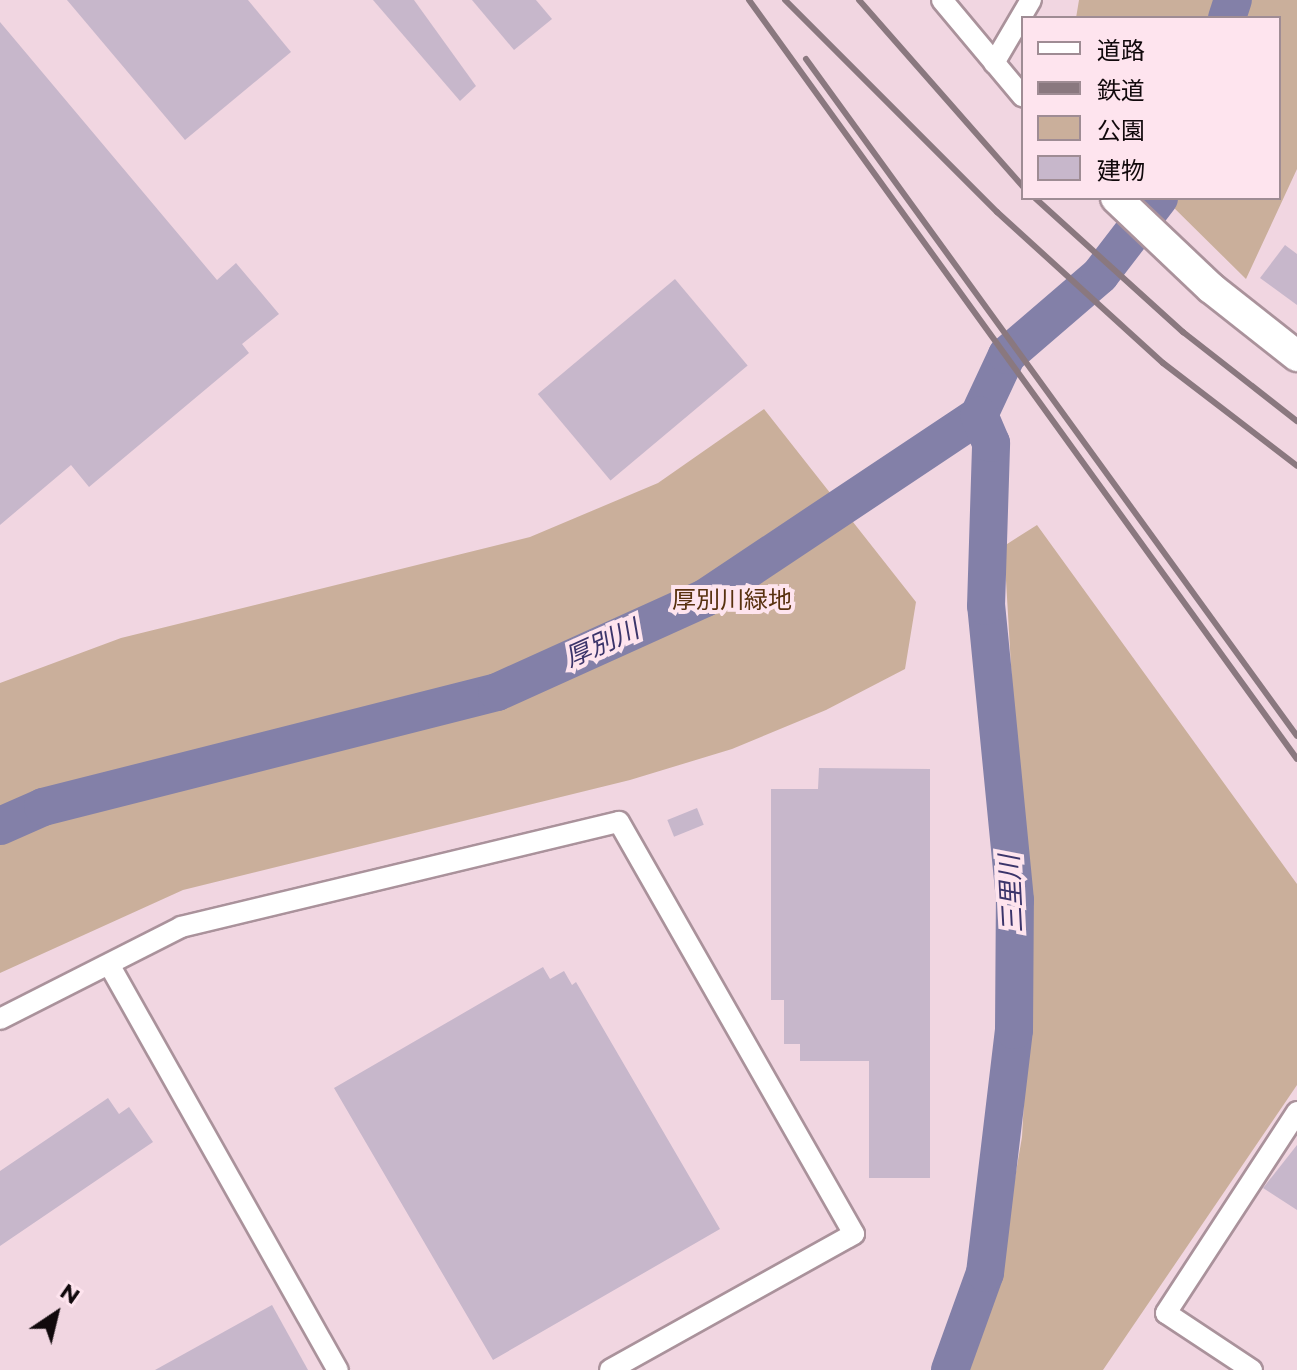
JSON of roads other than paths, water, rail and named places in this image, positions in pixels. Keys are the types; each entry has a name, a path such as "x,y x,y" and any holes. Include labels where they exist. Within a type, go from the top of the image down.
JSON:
{"street":[{"path":"942,0 1021,95"},
{"path":"994,63 1021,17"},
{"path":"1118,200 1211,288 1297,356"},
{"path":"0,1019 110,966 181,927 619,822 854,1234 610,1370"},
{"path":"110,966 338,1370"},
{"path":"1252,1370 1166,1313 1297,1112"}],"waterway":[{"name":"厚別川","path":"1228,16 1233,0"},
{"name":"厚別川","path":"0,826 43,807 497,692 705,598 979,415 1007,355 1100,275 1157,200"},
{"name":"三里川","path":"950,1370 985,1273 1014,1030 1015,900 986,606 991,443 979,415"}],"railway":[{"path":"749,0 1297,759"},
{"path":"785,0 997,212 1163,363 1297,466"},
{"path":"859,0 1021,185"},
{"path":"806,59 1297,736"},
{"path":"1037,200 1183,332 1297,421"}],"park label":[{"name":"厚別川緑地","path":"732,600"}]}
